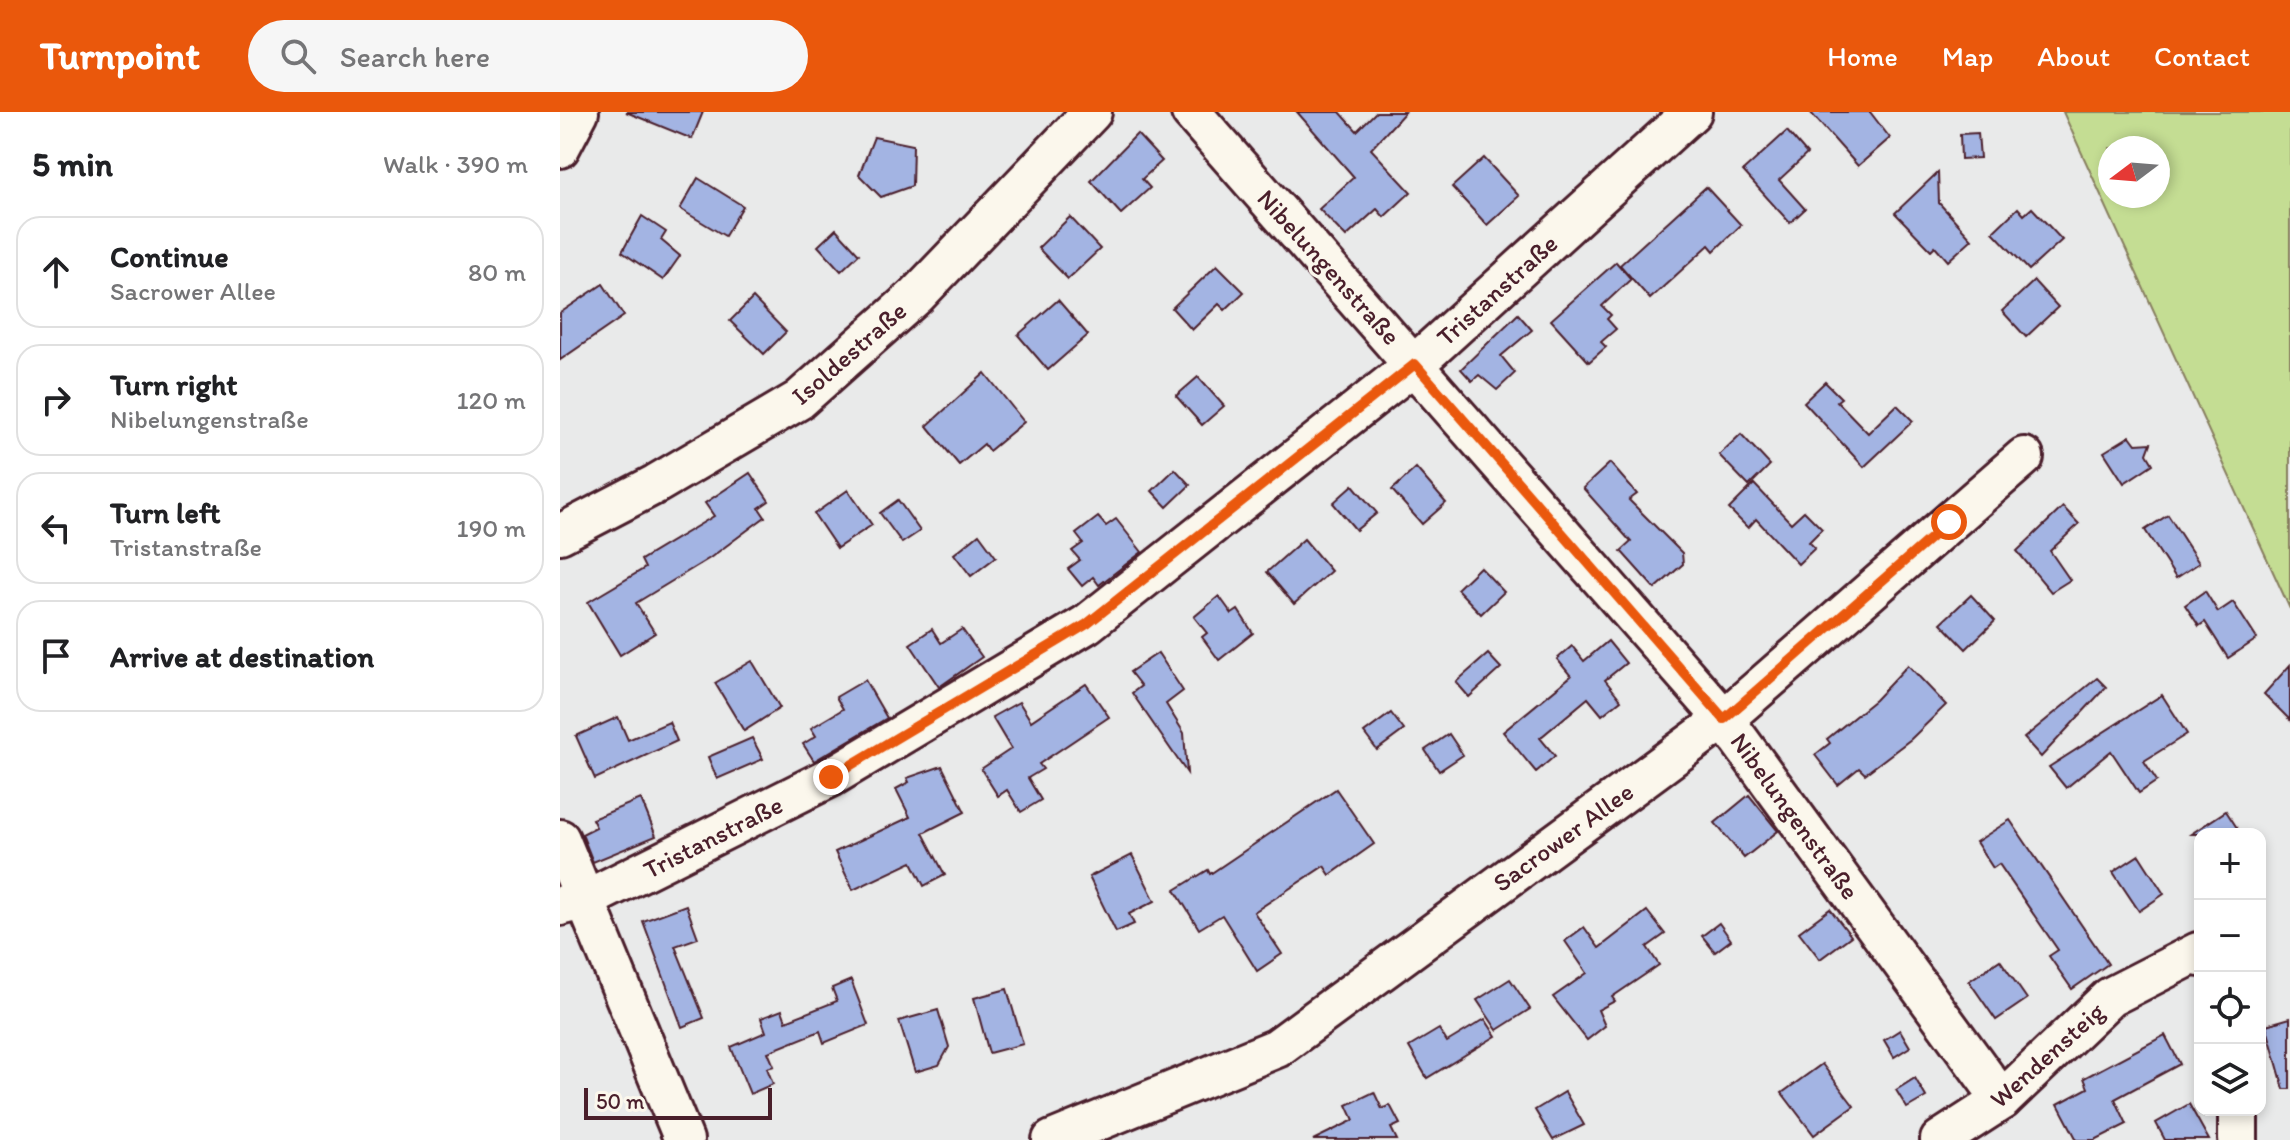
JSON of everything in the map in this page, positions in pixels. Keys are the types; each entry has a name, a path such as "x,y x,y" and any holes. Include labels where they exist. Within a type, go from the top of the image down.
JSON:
{"street":[{"path":"560,148 579,112"},
{"name":"Isoldestraße","path":"560,534 656,484 799,400 917,295 1092,112"},
{"name":"Nibelungenstraße","path":"1191,112 1724,719 2002,1100"},
{"name":"Tristanstraße","path":"574,902 831,777 1087,624 1415,364 1692,112"},
{"name":"Sacrower Allee","path":"1052,1140 1277,1048 1724,719 2024,457"},
{"path":"560,839 574,902 684,1140"},
{"name":"Wendensteig","path":"1940,1140 2002,1100 2110,997 2194,956"},
{"path":"2238,1116 2238,1140"}],"green space":[{"path":"2063,112 2290,112 2290,609 2107,208 2170,208 2170,136 2098,136 2098,189"}],"building":[{"path":"626,112 703,112 692,139"},
{"path":"1297,112 1340,112 1357,131 1376,112 1405,112 1371,149 1411,192 1384,217 1377,209 1346,237 1319,209 1354,177"},
{"path":"1810,112 1870,112 1890,138 1858,166"},
{"path":"1787,131 1807,154 1779,180 1805,209 1790,223 1743,171"},
{"path":"1978,133 1980,158 1961,159 1960,134"},
{"path":"1137,134 1162,161 1142,179 1150,188 1121,214 1091,181"},
{"path":"874,137 913,145 912,186 881,197 859,175"},
{"path":"1484,158 1519,196 1487,225 1452,187"},
{"path":"1938,172 1939,203 1972,239 1948,261 1935,246 1931,250 1895,213"},
{"path":"698,178 743,206 725,236 680,209"},
{"path":"1706,187 1741,225 1714,251 1709,245 1650,299 1620,265"},
{"path":"2018,208 2024,215 2032,208 2062,240 2029,270 1993,232"},
{"path":"642,216 666,232 661,240 680,256 663,280 622,252"},
{"path":"1070,217 1100,249 1068,279 1038,248"},
{"path":"836,229 859,254 841,271 818,246"},
{"path":"1616,262 1631,279 1602,306 1611,315 1607,319 1616,329 1601,342 1606,347 1589,362 1551,320"},
{"path":"1217,265 1244,292 1225,310 1219,304 1192,330 1172,308"},
{"path":"2034,281 2058,307 2026,337 2002,311"},
{"path":"603,284 624,316 560,360 560,313"},
{"path":"753,298 786,332 764,354 730,321"},
{"path":"1058,300 1088,335 1048,370 1018,335"},
{"path":"1518,314 1532,330 1501,356 1515,373 1497,390 1479,375 1472,381 1461,369"},
{"path":"985,373 1024,422 989,451 984,444 959,465 927,426"},
{"path":"1198,377 1224,406 1202,425 1176,396"},
{"path":"1825,382 1841,398 1837,401 1868,433 1897,405 1913,421 1864,467 1804,402"},
{"path":"1741,434 1770,465 1749,486 1719,455"},
{"path":"2130,436 2136,444 2151,443 2147,454 2153,464 2124,483 2104,452"},
{"path":"1610,463 1637,494 1629,500 1682,553 1683,564 1655,589 1621,551 1631,542 1583,488"},
{"path":"1416,468 1446,503 1422,524 1392,490"},
{"path":"1175,469 1190,485 1167,507 1152,491"},
{"path":"750,473 769,501 759,508 765,517 710,558 636,603 655,633 620,655 588,602 645,568 641,560 714,516 705,503"},
{"path":"1754,484 1791,523 1804,511 1822,529 1809,542 1815,548 1798,564 1756,519 1748,528 1729,509"},
{"path":"1353,485 1377,513 1356,530 1333,503"},
{"path":"848,490 872,525 837,548 814,514"},
{"path":"898,500 920,531 902,543 880,513"},
{"path":"2063,507 2079,524 2050,551 2070,580 2051,592 2017,551"},
{"path":"2168,515 2199,563 2176,578 2145,530"},
{"path":"1098,517 1106,526 1116,519 1142,552 1099,585 1093,577 1082,586 1068,569 1080,560 1072,551 1083,543 1076,534"},
{"path":"979,534 996,557 971,576 954,554"},
{"path":"1304,539 1331,571 1294,604 1267,572"},
{"path":"1480,567 1504,592 1481,614 1457,589"},
{"path":"2205,591 2218,612 2233,602 2257,639 2228,658 2205,622 2199,626 2185,605"},
{"path":"1971,595 1995,621 1966,649 1941,623"},
{"path":"1219,596 1232,614 1238,610 1253,633 1219,660 1202,637 1207,633 1194,617"},
{"path":"932,629 941,643 962,629 982,657 939,687 910,644"},
{"path":"1608,641 1626,663 1605,680 1621,700 1602,715 1588,698 1540,738 1555,756 1536,772 1503,732 1571,676 1557,659 1572,646 1584,661"},
{"path":"1158,653 1183,691 1166,704 1184,733 1187,773 1132,693 1141,686 1130,672"},
{"path":"1488,654 1501,668 1469,697 1456,682"},
{"path":"752,661 780,708 744,731 715,683"},
{"path":"1908,665 1946,705 1911,739 1865,774 1859,768 1838,785 1815,755 1830,743 1827,739 1875,700"},
{"path":"2290,665 2290,720 2264,694"},
{"path":"2097,678 2106,687 2041,757 2024,738"},
{"path":"865,680 887,718 814,761 803,744 816,736 811,728 843,709 836,697"},
{"path":"1086,684 1109,717 1039,764 1043,769 1028,778 1041,800 1021,812 1007,790 998,796 981,769 1011,749 992,717 1019,702 1031,721"},
{"path":"2162,695 2187,734 2144,761 2157,781 2139,793 2111,751 2066,788 2049,767"},
{"path":"1391,713 1404,730 1377,750 1364,733"},
{"path":"618,717 628,740 669,722 677,741 595,779 576,736"},
{"path":"1449,734 1463,755 1439,771 1425,750"},
{"path":"752,738 763,759 717,779 708,757"},
{"path":"942,766 965,812 923,833 945,875 924,886 912,862 853,890 835,852 910,817 896,789 909,782 907,778"},
{"path":"1336,789 1374,844 1330,875 1324,866 1254,912 1282,954 1257,971 1222,915 1199,929 1175,890 1208,870 1210,874"},
{"path":"1749,795 1778,831 1744,858 1715,823"},
{"path":"641,799 656,836 593,862 582,834 596,827 592,819"},
{"path":"2226,811 2237,828 2200,828"},
{"path":"2010,820 2108,964 2072,989 2049,956 2058,950 1999,864 1993,868 1976,842"},
{"path":"1132,855 1155,901 1129,914 1134,924 1116,932 1089,877"},
{"path":"2139,855 2164,894 2139,911 2113,872"},
{"path":"686,905 698,938 675,946 704,1018 682,1027 643,921"},
{"path":"1830,909 1851,936 1820,959 1799,932"},
{"path":"1647,911 1665,934 1647,947 1659,965 1612,997 1615,1001 1598,1010 1605,1026 1587,1040 1553,997 1587,973 1565,941 1584,927 1599,948"},
{"path":"1719,923 1731,940 1715,952 1702,936"},
{"path":"2000,960 2027,999 1996,1020 1969,981"},
{"path":"1510,979 1530,1009 1497,1030 1477,1000"},
{"path":"851,980 868,1025 824,1043 820,1031 768,1052 774,1066 767,1068 773,1084 750,1094 731,1047 766,1032 761,1018 782,1010 786,1021 837,1001 832,988"},
{"path":"1007,989 1023,1044 989,1053 974,998"},
{"path":"938,1010 949,1047 939,1065 915,1072 899,1021"},
{"path":"2290,1018 2290,1089 2284,1089 2266,1025"},
{"path":"1485,1019 1496,1036 1427,1078 1409,1047 1439,1029 1447,1042"},
{"path":"1900,1030 1910,1047 1894,1057 1884,1040"},
{"path":"2165,1035 2180,1064 2115,1099 2127,1124 2095,1140 2077,1140 2058,1104 2088,1088 2084,1078"},
{"path":"1822,1064 1854,1106 1814,1135 1782,1093"},
{"path":"1915,1078 1926,1097 1907,1108 1896,1090"},
{"path":"1374,1092 1382,1109 1390,1105 1400,1124 1391,1128 1397,1140 1313,1140 1354,1120 1347,1105"},
{"path":"1565,1092 1584,1125 1553,1140 1535,1110"},
{"path":"2189,1104 2209,1140 2165,1140 2156,1123"}],"route":[{"path":"831,777 1087,624 1415,364 1724,719 1949,522"}]}
